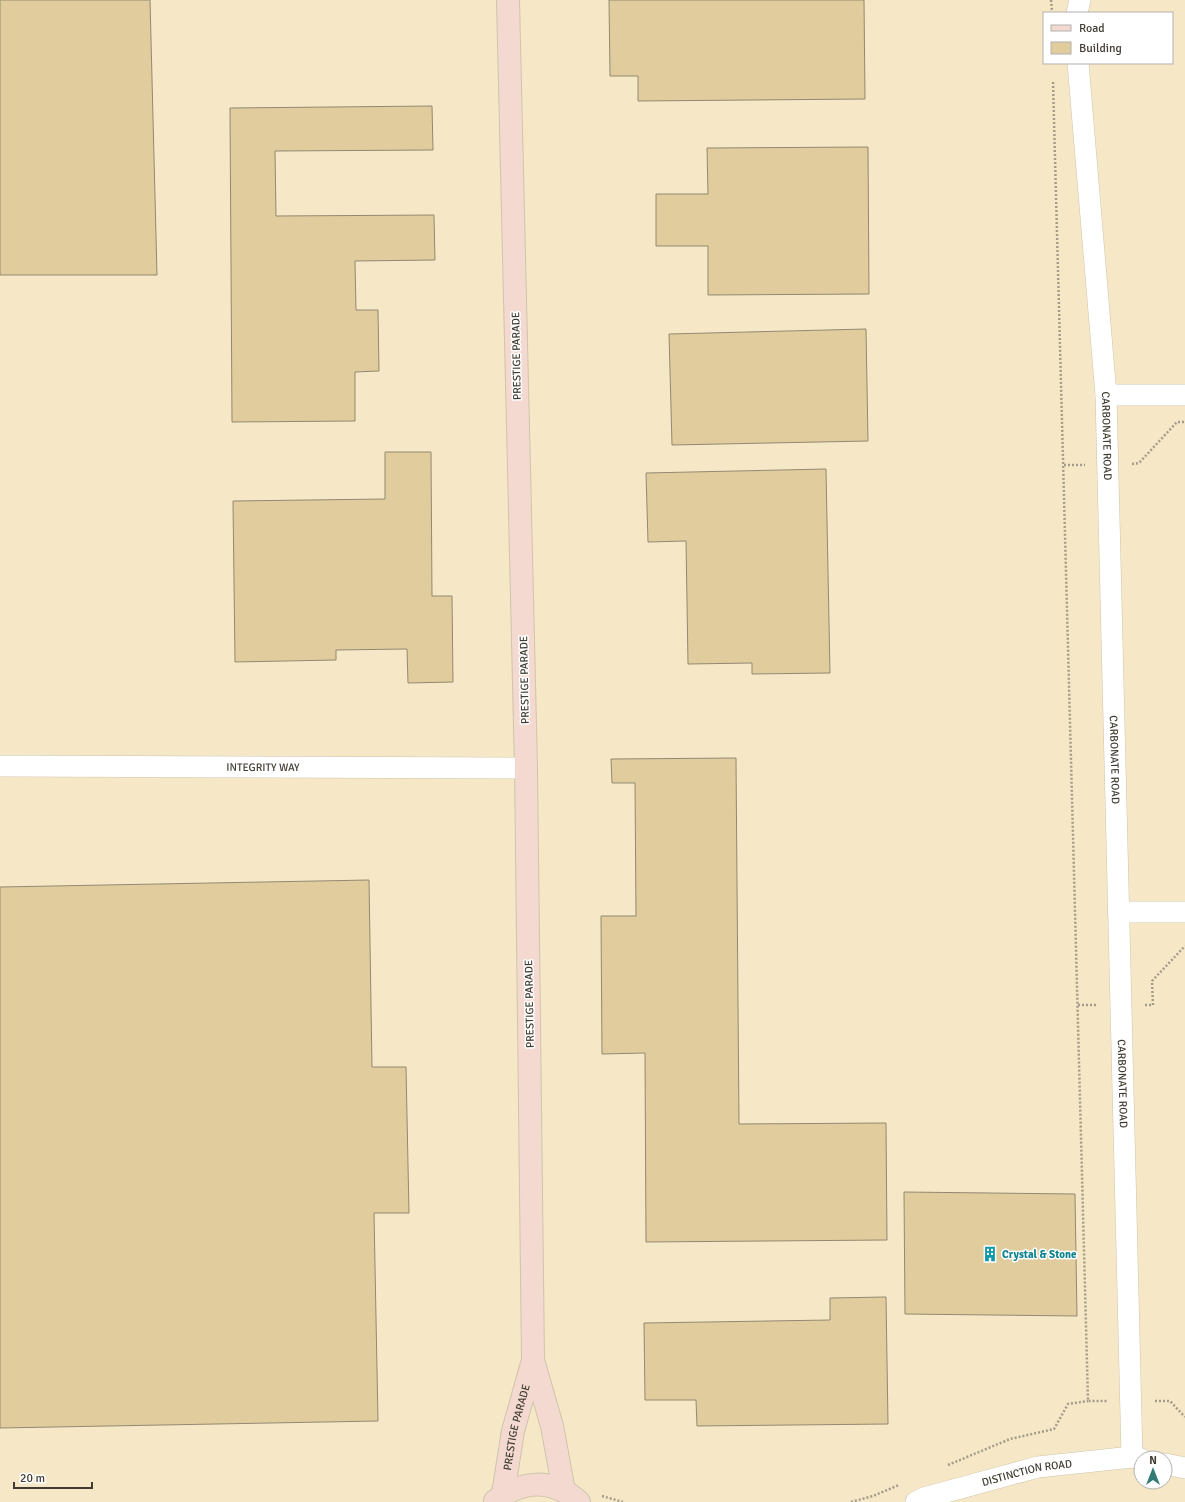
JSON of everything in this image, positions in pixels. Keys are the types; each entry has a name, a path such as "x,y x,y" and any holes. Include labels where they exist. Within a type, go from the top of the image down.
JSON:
{"street":[{"name":"PRESTIGE PARADE","path":"508,0 526,768 533,1360 572,1497"},
{"path":"1077,12 1080,0"},
{"name":"CARBONATE ROAD","path":"1078,64 1106,395 1131,1401 1136,1450"},
{"path":"1106,395 1185,395"},
{"name":"INTEGRITY WAY","path":"0,766 526,768"},
{"path":"1118,912 1185,912"},
{"name":"PRESTIGE PARADE","path":"499,1498 513,1432 533,1360"},
{"name":"DISTINCTION ROAD","path":"916,1502 924,1498 1038,1467 1133,1458"},
{"path":"1173,1466 1185,1468"},
{"path":"499,1498 518,1487 533,1484 550,1486 572,1497"}],"path":[{"path":"1051,0 1052,12"},
{"path":"1053,79 1088,1401"},
{"path":"947,1465 1010,1439 1054,1429 1068,1404 1088,1401 1170,1401 1185,1417"},
{"path":"851,1502 873,1496 902,1483"}],"shaded area":[{"path":"0,0 1185,0 1185,1502 0,1502"}],"building":[{"path":"0,0 150,0 157,275 0,275"},
{"path":"609,0 864,0 865,99 638,101 638,76 610,76"},
{"path":"432,106 433,150 275,151 276,216 434,215 435,260 355,261 356,310 378,310 379,371 355,372 355,421 232,422 230,108"},
{"path":"868,147 869,294 708,295 708,246 656,246 656,194 708,194 707,148"},
{"path":"866,329 868,441 672,445 669,334"},
{"path":"385,452 431,452 432,596 452,596 453,682 408,683 407,649 336,650 336,660 235,662 233,501 385,499"},
{"path":"826,469 830,673 752,674 752,663 688,664 686,541 648,542 646,473"},
{"path":"736,758 739,1124 886,1123 887,1240 646,1242 645,1053 602,1054 601,916 636,916 635,783 612,783 611,759"},
{"path":"369,880 372,1067 406,1067 409,1213 374,1213 378,1421 0,1428 0,887"},
{"name":"Crystal & Stone","path":"904,1192 1075,1194 1077,1316 905,1314"},
{"path":"886,1297 888,1424 697,1426 696,1400 645,1400 644,1323 830,1320 830,1298"}],"place":[{"name":"Crystal & Stone","path":"990,1254"}]}
